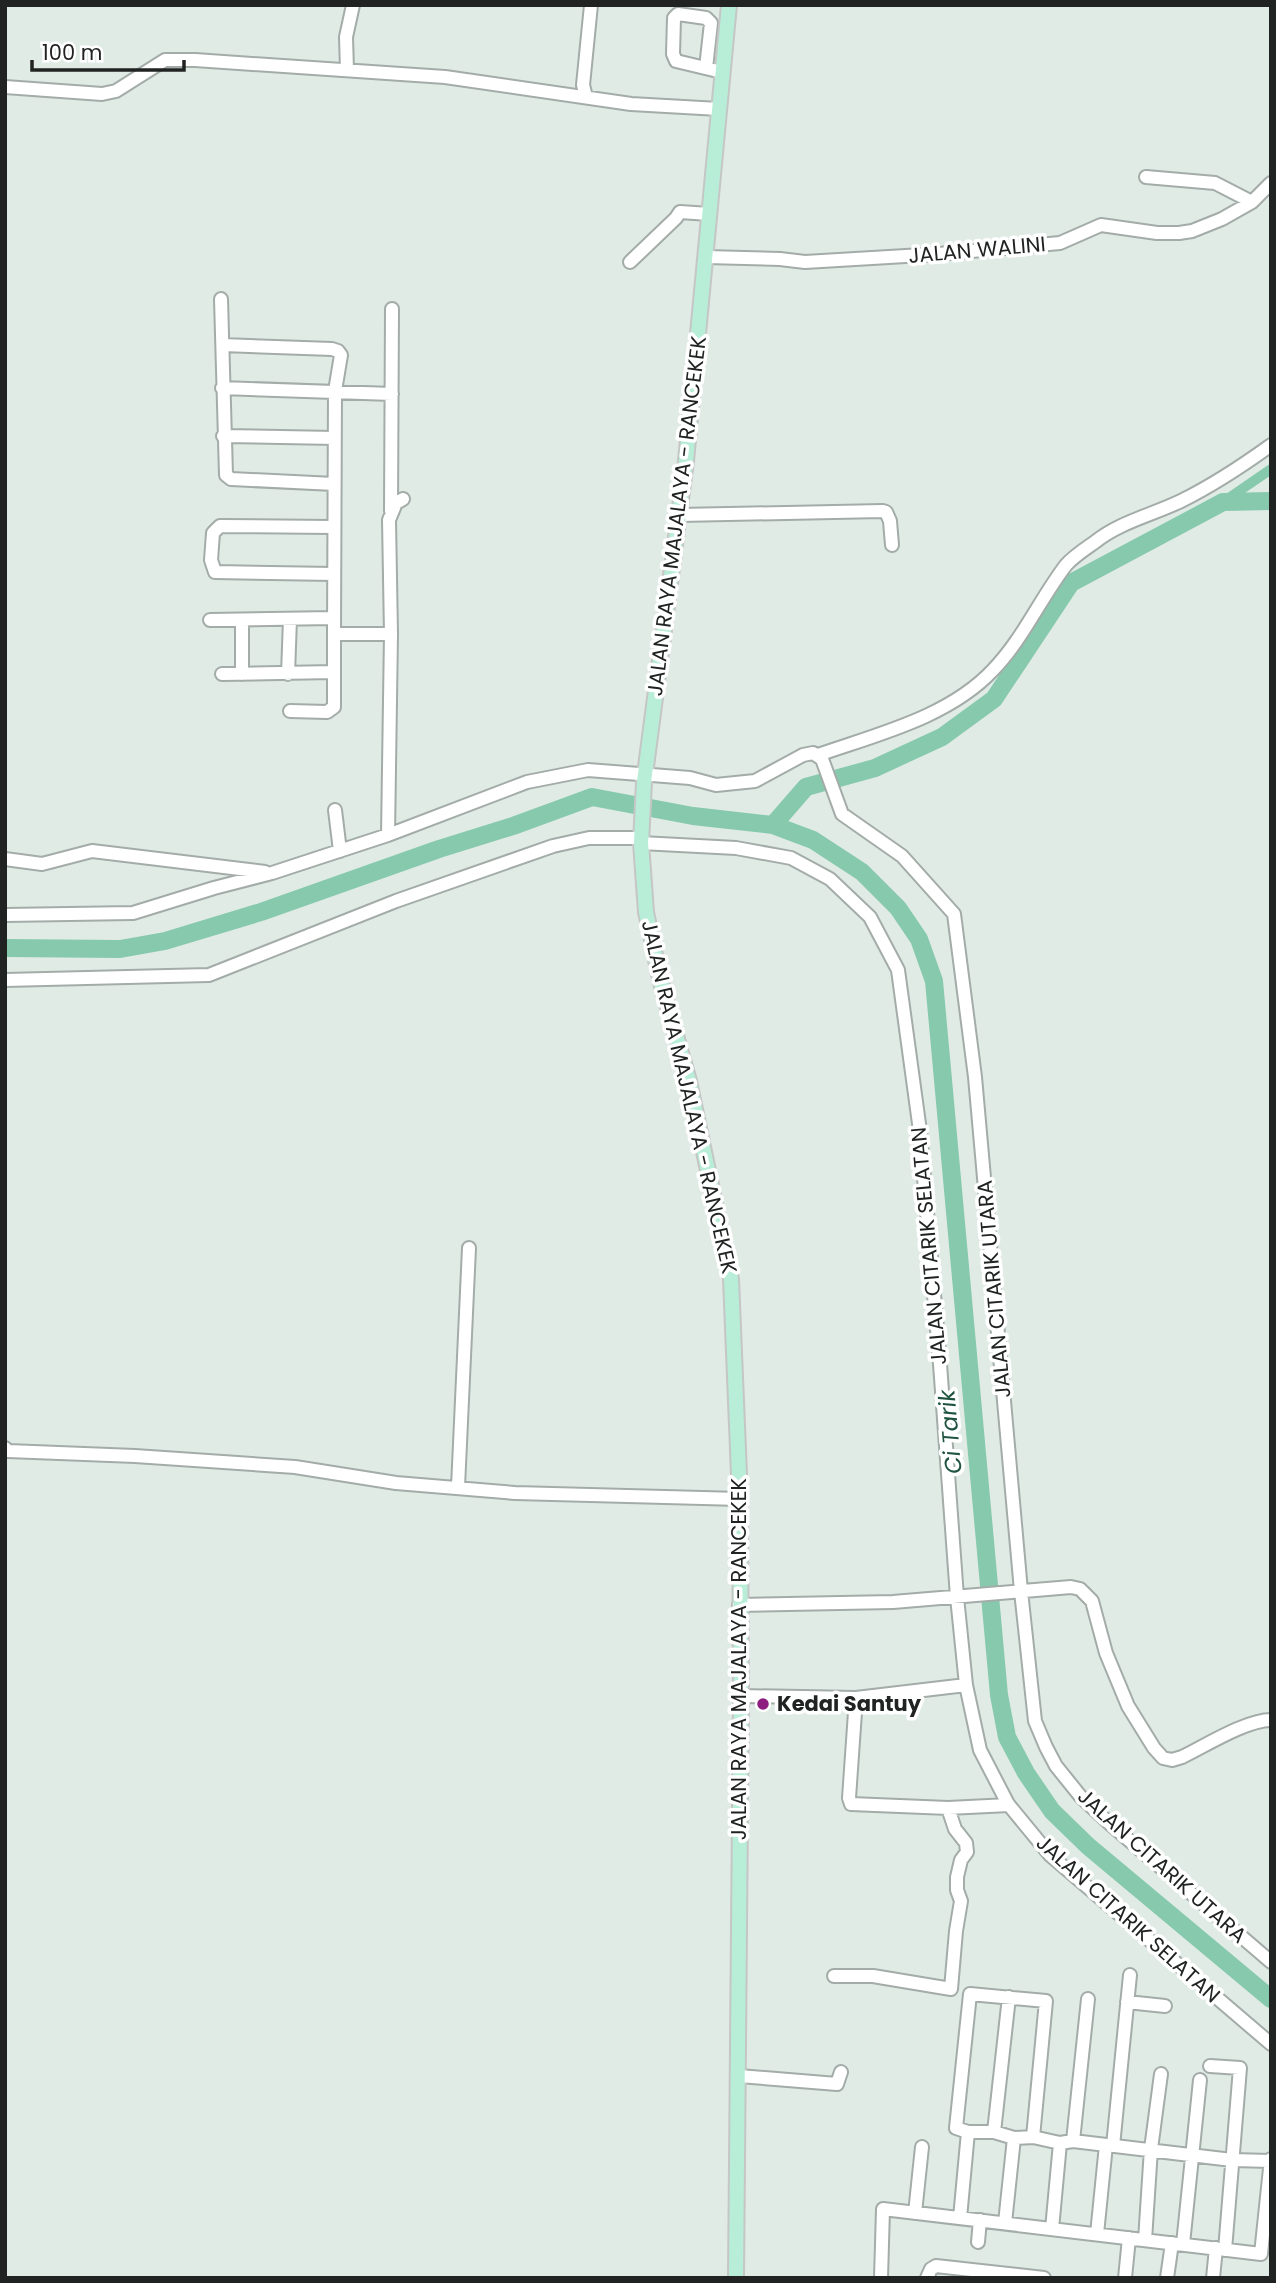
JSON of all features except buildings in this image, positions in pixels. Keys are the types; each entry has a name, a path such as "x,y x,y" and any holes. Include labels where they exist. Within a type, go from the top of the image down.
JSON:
{"main road":[{"name":"JALAN RAYA MAJALAYA - RANCEKEK","path":"729,5 680,515 644,777 641,840 646,912 689,1081 731,1279 740,1499 741,1696 736,2278"}],"street":[{"path":"347,71 346,37 353,5"},
{"path":"586,97 583,85 591,5"},
{"path":"706,68 711,23 706,18 678,14 674,18 674,58 680,63 722,72"},
{"path":"5,87 102,94 116,91 165,60 199,60 453,78 659,107 719,109"},
{"path":"1146,177 1215,183 1252,202"},
{"name":"JALAN WALINI","path":"706,257 806,262 1060,243 1101,225 1157,233 1179,233 1205,227 1252,202 1271,183"},
{"path":"630,262 680,212 709,214"},
{"path":"221,299 224,471 231,479 334,484"},
{"path":"388,835 392,309"},
{"path":"223,345 338,351 341,359 335,391 334,707 327,712 290,711"},
{"path":"222,388 392,394"},
{"path":"223,436 335,438"},
{"path":"5,915 133,913 340,851 527,782 588,770 644,777 690,778 716,785 755,781 803,755 813,753 820,757 919,719 957,699 993,671 1068,563 1097,539 1180,501 1236,471 1271,445"},
{"path":"391,511 396,503 403,499"},
{"path":"680,515 883,511 890,521 892,545"},
{"path":"333,527 220,526 213,533 211,560 215,572 334,574"},
{"path":"210,620 333,618"},
{"path":"288,674 290,619"},
{"path":"242,620 242,674"},
{"path":"334,634 391,634"},
{"path":"222,674 333,672"},
{"name":"JALAN CITARIK UTARA","path":"820,757 842,814 902,856 954,914 975,1077 1019,1591 1035,1721 1056,1766 1081,1797 1271,1962"},
{"path":"335,810 340,851"},
{"name":"JALAN CITARIK SELATAN","path":"5,979 209,975 396,901 553,846 589,838 736,848 791,858 831,879 870,917 898,970 920,1131 966,1685 980,1750 1009,1805 1050,1855 1271,2044"},
{"path":"5,859 42,864 92,851 272,873"},
{"path":"458,1487 468,1248"},
{"path":"5,1448 8,1451 295,1467 396,1483 515,1493 740,1499"},
{"path":"739,1605 894,1602 1071,1587 1080,1589 1091,1601 1106,1653 1128,1706 1163,1758 1172,1760 1182,1757 1259,1721 1271,1720"},
{"path":"741,1696 856,1699 966,1685"},
{"path":"856,1699 849,1798 851,1804 948,1808 1009,1805"},
{"path":"834,1976 873,1976 951,1989 962,1899 957,1890 957,1877 961,1860 967,1852 948,1808"},
{"path":"1097,2234 1130,1975"},
{"path":"881,2278 883,2209 1261,2254 1271,2160 1232,2160 1033,2137 1014,2138 994,2132 968,2132 957,2128 955,2124 970,1993 1046,2001 1033,2137"},
{"path":"994,2132 1009,1997"},
{"path":"1052,2229 1088,1999"},
{"path":"1127,2002 1166,2006"},
{"path":"1210,2066 1240,2068 1221,2249 1213,2278"},
{"path":"738,2076 837,2084 841,2072"},
{"path":"1145,2240 1151,2149 1161,2074"},
{"path":"1167,2278 1177,2244 1192,2154 1200,2080"},
{"path":"960,2218 968,2132"},
{"path":"1005,2223 1014,2138"},
{"path":"915,2213 922,2147"},
{"path":"978,2242 980,2220"},
{"path":"1125,2278 1129,2238"},
{"path":"927,2278 930,2269 936,2266 1044,2278"}],"waterway":[{"path":"1223,502 1271,469"},
{"path":"773,825 806,787 875,768 942,737 994,699 1071,583 1223,502 1271,501"},
{"name":"Ci Tarik","path":"5,948 120,949 165,941 261,912 592,797 693,816 773,825 813,840 862,872 898,908 919,939 934,981 999,1695 1007,1737 1026,1773 1052,1811 1088,1846 1271,1999"}],"place":[{"name":"Kedai Santuy","path":"763,1704"}]}
